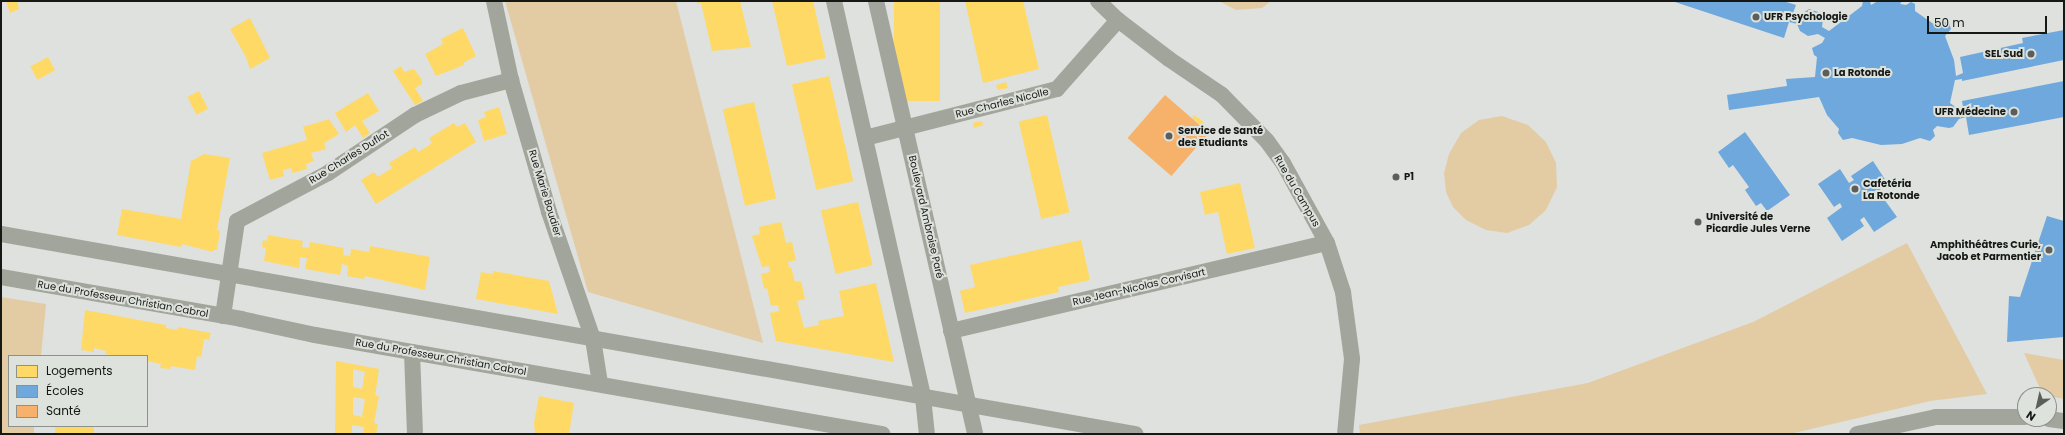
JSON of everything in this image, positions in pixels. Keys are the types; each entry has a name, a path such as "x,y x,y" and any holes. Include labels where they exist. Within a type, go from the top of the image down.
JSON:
{"street":[{"name":"Rue Marie Boudier","path":"494,1 511,80 549,212 593,339 600,383"},
{"path":"834,1 923,397 927,434"},
{"name":"Boulevard Ambroise Paré","path":"876,1 975,434"},
{"name":"Rue du Campus","path":"1098,1 1118,20 1169,59 1222,95 1267,141 1283,163 1327,243 1343,292 1352,359 1345,434"},
{"name":"Rue Charles Nicolle","path":"865,138 1057,89 1118,20"},
{"name":"Rue Charles Duflot","path":"229,273 237,221 328,173 415,115 461,93 511,80"},
{"path":"1,234 1135,434"},
{"name":"Rue Jean-Nicolas Corvisart","path":"951,331 1327,243"},
{"path":"223,316 229,273"},
{"name":"Rue du Professeur Christian Cabrol","path":"1,277 223,316 412,352 600,383 882,434"},
{"path":"412,352 415,434"},
{"path":"1857,434 1936,417 2017,417"}],"shaded area":[{"path":"505,1 676,1 763,343 588,292"},
{"path":"1219,1 1271,1 1262,8 1236,10"},
{"path":"1502,116 1528,125 1546,142 1556,163 1557,187 1546,210 1529,225 1507,233 1486,230 1466,220 1453,207 1446,192 1444,173 1449,154 1461,133 1479,120"},
{"path":"1907,243 1987,394 1930,401 1790,434 1360,434 1359,425 1588,383 1753,322"},
{"path":"1,297 46,304 41,355 8,355 8,427 34,427 34,434 1,434"},
{"path":"2024,353 2064,360 2064,399 2057,398 2057,387 2039,387"}],"building: Logements":[{"path":"6,1 17,1 19,9 10,13"},
{"path":"697,1 740,1 751,47 712,51 701,3 697,4"},
{"path":"772,1 813,1 826,58 787,66"},
{"path":"894,1 940,1 940,101 894,101"},
{"path":"965,1 1023,1 1039,69 983,83"},
{"path":"250,18 270,58 250,69 246,57 230,29"},
{"path":"463,28 476,56 463,63 464,65 436,76 425,54 443,44 441,39"},
{"path":"48,57 55,70 37,80 30,66"},
{"path":"401,66 404,72 414,69 422,80 422,84 415,88 423,101 415,105 393,71"},
{"path":"829,76 853,181 816,190 792,85"},
{"path":"1006,82 1008,88 998,90 996,85"},
{"path":"199,91 208,109 196,115 187,97"},
{"path":"368,93 379,111 362,121 370,133 363,138 355,125 346,132 335,113"},
{"path":"754,102 776,198 745,206 723,109"},
{"path":"499,107 507,134 484,141 478,120 486,117 484,112"},
{"path":"1047,115 1069,212 1041,219 1019,122"},
{"path":"1194,115 1204,122 1201,125 1192,118"},
{"path":"329,119 339,134 324,143 326,149 311,153 314,161 306,164 307,169 292,173 291,168 283,170 284,176 270,180 262,153 307,140 303,127"},
{"path":"982,121 983,125 974,128 973,123"},
{"path":"454,123 457,127 465,123 476,142 376,204 361,180 374,172 378,177 392,168 389,163 415,147 418,152 425,148 432,143 429,138"},
{"path":"204,154 230,158 217,230 220,231 217,250 213,250 213,252 182,244 181,247 117,235 122,209 181,219 191,161"},
{"path":"1240,183 1255,248 1227,254 1218,212 1205,215 1200,192"},
{"path":"858,202 873,265 836,274 821,211"},
{"path":"781,222 786,243 792,242 796,260 788,262 789,268 791,267 795,282 801,281 805,299 797,301 804,328 819,325 818,321 844,316 839,291 876,283 894,362 776,341 770,313 779,311 778,305 771,306 767,288 764,289 761,274 770,272 769,266 762,267 752,236 760,234 759,227"},
{"path":"268,235 303,241 302,247 309,248 310,242 344,248 343,255 350,256 351,249 369,252 370,246 430,257 425,290 365,276 364,279 347,276 348,266 342,264 340,275 305,269 307,258 300,257 299,268 264,261 266,248 262,247 263,240 267,241"},
{"path":"1081,240 1090,280 1058,287 1059,292 965,313 960,291 975,287 970,265"},
{"path":"493,271 549,281 558,314 476,299 481,272 493,274"},
{"path":"85,310 166,325 166,328 177,330 178,327 211,333 209,340 204,339 201,357 197,356 195,370 171,366 170,369 160,368 161,364 148,361 148,355 110,355 105,354 106,351 94,348 94,352 81,350"},
{"path":"336,361 379,369 375,396 379,396 374,423 378,424 376,434 363,434 364,427 352,425 352,434 335,434","holes":["353,369 365,372 362,389 353,387","353,397 365,399 362,417 353,415"]},
{"path":"539,396 574,403 569,434 535,434 534,423"},
{"path":"55,427 94,427 94,434 55,434"}],"building: Écoles":[{"path":"1672,1 1783,1 1796,5 1793,13 1800,15 1809,9 1818,12 1823,20 1822,27 1829,31 1862,6 1863,1 1870,1 1871,5 1878,1 1902,1 1900,4 1906,5 1911,2 1915,4 1915,11 1935,25 1943,21 1949,23 1951,29 1945,36 1954,60 1956,76 1963,73 1960,57 2023,43 2022,38 2064,30 2064,60 1962,81 1962,79 1955,80 1950,103 1957,108 1963,107 1962,101 2064,81 2064,117 1969,135 1966,117 1959,119 1953,127 1949,128 1937,126 1933,130 1935,136 1930,141 1920,138 1902,144 1881,145 1852,138 1843,140 1838,133 1839,129 1827,115 1819,97 1729,110 1727,95 1787,86 1786,79 1815,77 1817,57 1814,55 1812,48 1822,43 1825,38 1818,34 1808,36 1800,31 1797,24 1789,22 1784,38"},
{"path":"1745,132 1790,195 1767,211 1761,203 1756,206 1745,190 1749,187 1733,165 1729,168 1718,152"},
{"path":"1873,161 1888,184 1875,193 1878,197 1881,195 1897,217 1874,232 1864,217 1860,220 1864,226 1842,241 1827,218 1842,207 1840,203 1834,207 1818,184 1840,169 1849,183 1854,180 1851,176"},
{"name":"Amphithéâtres Curie, Jacob et Parmentier","path":"2047,216 2064,221 2064,337 2007,342 2009,296 2020,297"}],"building: Santé":[{"name":"Service de Santé des Etudiants","path":"1165,95 1209,133 1171,176 1128,138"}],"place":[{"name":"UFR Psychologie","path":"1756,17"},
{"name":"SEL Sud","path":"2031,54"},
{"name":"La Rotonde","path":"1826,73"},
{"name":"UFR Médecine","path":"2014,112"},
{"name":"Service de Santé des Etudiants","path":"1169,136"},
{"name":"P1","path":"1396,177"},
{"name":"Cafetéria La Rotonde","path":"1855,189"},
{"name":"Université de Picardie Jules Verne","path":"1698,222"},
{"name":"Amphithéâtres Curie, Jacob et Parmentier","path":"2049,250"}]}
